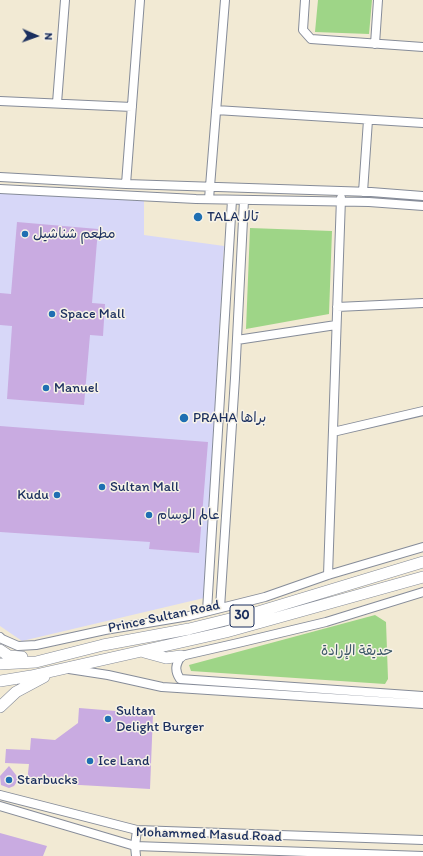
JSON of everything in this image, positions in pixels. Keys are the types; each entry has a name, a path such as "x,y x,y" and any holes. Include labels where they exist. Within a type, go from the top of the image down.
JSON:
{"main road":[{"name":"Prince Sultan Road","path":"0,664 36,662 103,645 189,629 258,612 423,562"},
{"name":"Prince Sultan Road","path":"0,680 31,676 64,669 240,629 423,577"},
{"path":"353,583 358,596"},
{"path":"0,650 9,656 31,658 58,656"},
{"path":"142,652 166,658 181,656"},
{"path":"0,707 16,692 64,669"}],"street":[{"path":"57,104 66,0"},
{"path":"126,184 140,0"},
{"path":"209,199 225,0"},
{"path":"305,0 302,30 311,39 423,47"},
{"path":"375,44 378,0"},
{"path":"0,101 132,107"},
{"path":"216,110 423,123"},
{"path":"363,192 368,120"},
{"path":"0,176 126,184 341,191 423,196"},
{"path":"0,189 232,200 340,202 423,206"},
{"path":"328,575 341,191"},
{"path":"207,611 232,200"},
{"path":"220,608 237,340 244,200"},
{"path":"337,307 423,304"},
{"path":"237,340 336,325"},
{"path":"332,432 423,411"},
{"path":"0,637 18,646 36,645 105,630 189,616 265,597 328,575 423,547"},
{"path":"423,592 326,622 181,656 176,664 176,674 180,679 423,696"},
{"path":"64,669 108,675 162,687 423,704"},
{"name":"Mohammed Masud Road","path":"0,795 137,830 421,840"},
{"name":"Mohammed Masud Road","path":"0,806 135,846 420,856"},
{"path":"136,856 135,846 137,830"},
{"path":"406,840 406,855"},
{"path":"420,856 421,840"}],"shaded area":[{"path":"0,193 144,201 144,235 224,246 204,598 22,641 0,626"}],"green space":[{"path":"318,0 372,0 369,34 315,32"},
{"path":"250,228 332,231 329,314 246,329"},
{"name":"حديقة الإرادة","path":"375,615 386,622 388,679 385,684 191,671 189,665"}],"building":[{"name":"Space Mall","path":"17,222 98,229 92,303 105,304 103,336 90,335 84,405 7,399 12,326 0,325 0,293 11,294"},
{"name":"Sultan Mall","path":"0,426 208,442 199,553 149,549 150,542 0,532"},
{"name":"Ice Land","path":"79,708 153,714 150,789 27,782 29,764 5,763 6,749 30,750 31,738 55,740 78,723"},
{"name":"Starbucks","path":"9,766 18,780 14,786 9,788 1,785 0,776"},
{"path":"0,833 47,846 43,856 0,856"}],"place":[{"name":"TALA تالا","path":"198,217"},
{"name":"مطعم شناشيل","path":"25,234"},
{"name":"Space Mall","path":"52,314"},
{"name":"Manuel","path":"46,388"},
{"name":"PRAHA براها","path":"184,418"},
{"name":"Sultan Mall","path":"102,487"},
{"name":"Kudu","path":"57,495"},
{"name":"عالم الوسام","path":"149,515"},
{"name":"Sultan Delight Burger","path":"108,719"},
{"name":"Ice Land","path":"90,761"},
{"name":"Starbucks","path":"9,780"}]}
